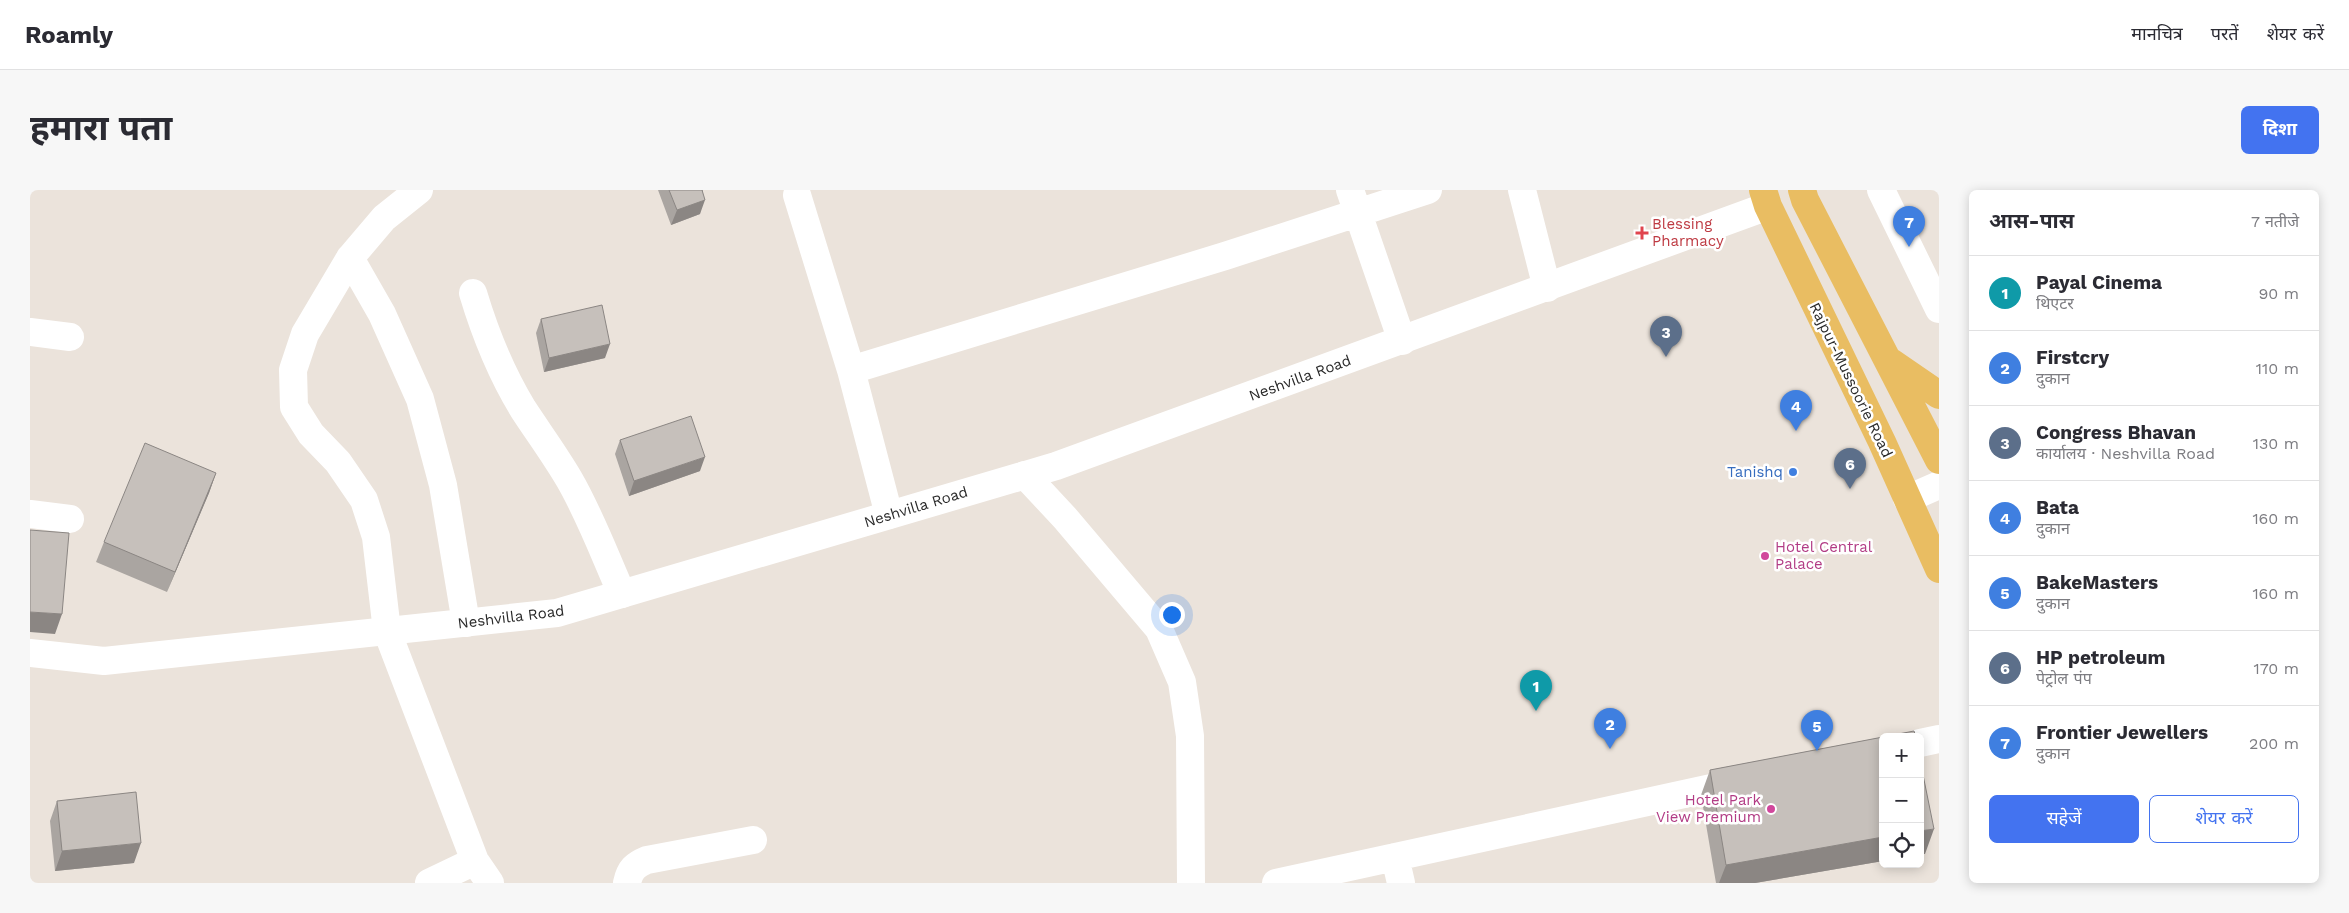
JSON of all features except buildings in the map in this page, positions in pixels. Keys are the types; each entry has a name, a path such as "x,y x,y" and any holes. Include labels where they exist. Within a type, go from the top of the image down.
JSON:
{"main road":[{"path":"1802,190 1805,200 1939,460"},
{"name":"Rajpur-Mussoorie Road","path":"1766,198 1882,442 1939,569"},
{"path":"1888,359 1939,395"}],"street":[{"path":"418,190 384,218 350,258 305,334 293,370 294,407 310,434 338,462 364,500 376,537 387,631 483,872 429,883"},
{"path":"852,370 1353,202 1428,190"},
{"path":"1522,190 1547,288"},
{"path":"1882,190 1939,309"},
{"path":"802,192 852,370 889,515"},
{"name":"Neshvilla Road","path":"30,654 104,661 557,613 1056,466 1547,288 1766,198"},
{"path":"1353,202 1402,341"},
{"path":"350,258 382,314 420,399 442,485 466,623"},
{"path":"473,293 485,333 500,364 523,408 552,449 571,482 622,594"},
{"path":"30,332 70,337"},
{"path":"1025,475 1065,518 1160,629 1182,682 1190,736 1191,883"},
{"path":"1907,499 1939,485"},
{"path":"30,514 70,520"},
{"path":"1924,742 1939,739"},
{"path":"1276,883 1398,870 1766,776"},
{"path":"627,883 629,873 636,865 647,860 753,840"}],"place":[{"name":"Blessing Pharmacy","path":"1642,233"},
{"name":"Frontier Jewellers","path":"1909,247"},
{"name":"Congress Bhavan","path":"1666,357"},
{"name":"Bata","path":"1796,431"},
{"name":"Tanishq","path":"1793,472"},
{"name":"HP petroleum","path":"1850,489"},
{"name":"Hotel Central Palace","path":"1765,556"},
{"name":"Payal Cinema","path":"1536,711"},
{"name":"Firstcry","path":"1610,749"},
{"name":"BakeMasters","path":"1817,751"},
{"name":"Hotel Park View Premium","path":"1771,809"}]}
